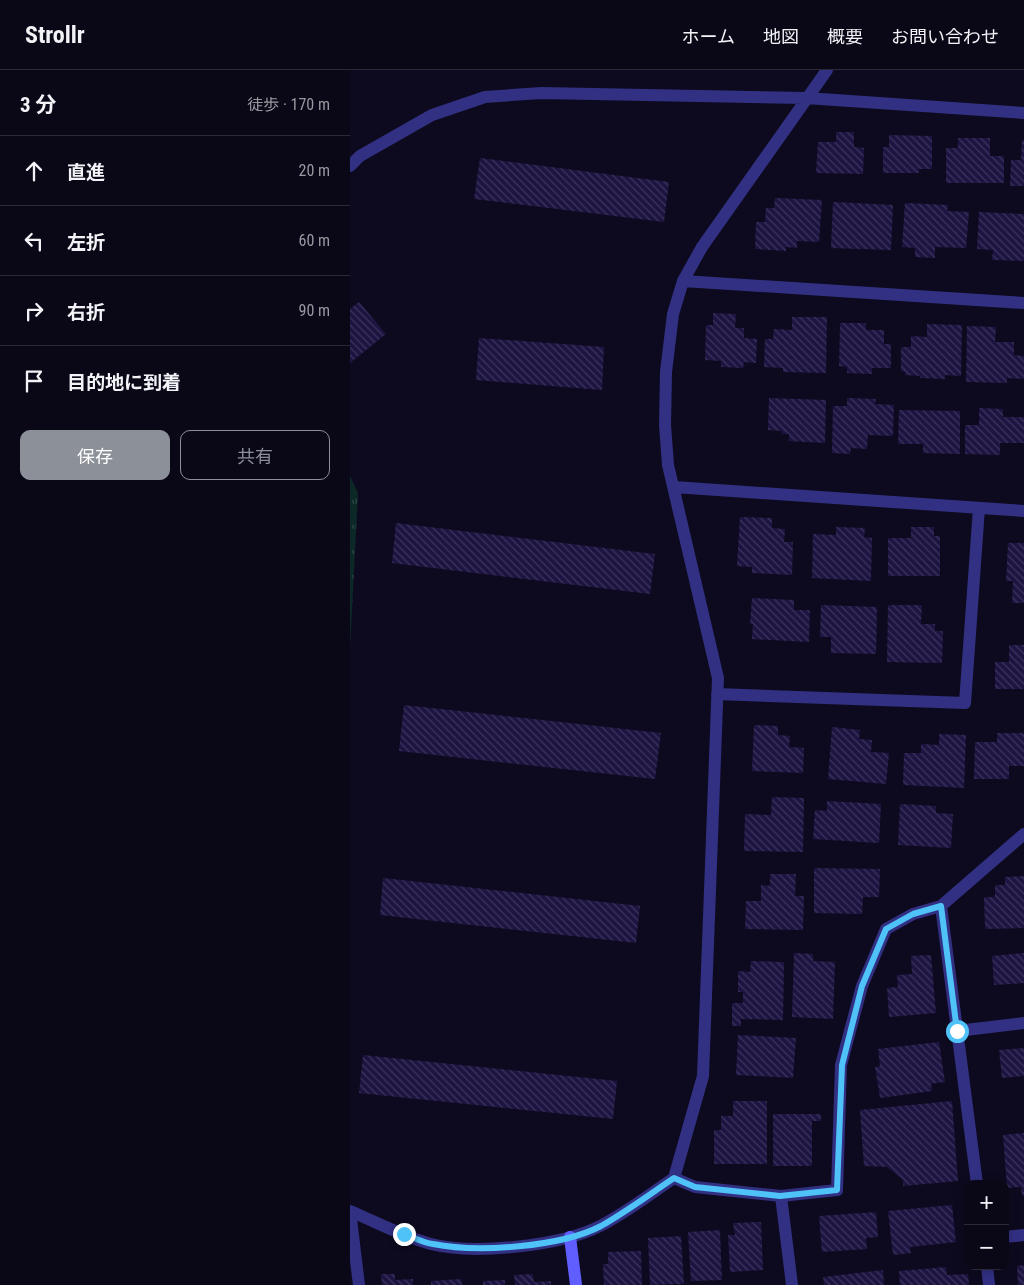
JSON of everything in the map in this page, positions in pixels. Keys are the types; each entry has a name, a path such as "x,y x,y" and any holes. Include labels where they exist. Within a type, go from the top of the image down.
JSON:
{"street":[{"path":"359,1285 350,1211 431,1244 493,1248 570,1237 600,1226 674,1178 703,1076 718,678 668,465 665,426 666,372 673,314 683,281 702,247 827,70"},
{"path":"350,166 360,156 432,115 484,98 541,93 806,98 1024,113"},
{"path":"683,281 1024,303"},
{"path":"674,487 1024,511"},
{"path":"717,694 965,703 979,508"},
{"path":"674,1178 695,1187 780,1196 837,1190 842,1065 862,986 886,929 913,914 941,906 1024,834"},
{"path":"941,906 976,1180"},
{"path":"957,1031 1024,1023"},
{"path":"780,1196 792,1285"},
{"path":"1009,1237 1024,1235"},
{"path":"570,1237 576,1285"},
{"path":"988,1270 990,1285"}],"green space":[{"path":"350,476 358,493 350,648"}],"building":[{"path":"836,132 854,132 854,147 864,148 863,174 816,173 818,142 836,142"},
{"path":"889,135 932,136 932,169 919,169 919,173 883,173 883,147 889,147"},
{"path":"958,138 990,138 990,156 1004,156 1004,183 946,183 946,148 958,148"},
{"path":"1022,140 1024,140 1024,186 1010,186 1011,160 1021,160"},
{"path":"480,158 669,182 664,222 474,199"},
{"path":"775,198 822,200 819,242 797,241 797,248 786,247 786,251 755,249 756,222 765,222 766,208 774,208"},
{"path":"833,202 893,205 891,250 831,248"},
{"path":"905,203 948,205 947,211 969,212 966,248 935,247 935,258 915,257 915,248 902,247"},
{"path":"979,212 1024,214 1024,261 992,260 993,250 977,249"},
{"path":"359,302 386,334 350,363 350,309"},
{"path":"713,313 736,314 735,328 744,328 744,338 757,339 756,363 744,362 743,368 721,367 721,361 705,360 706,325 713,325"},
{"path":"792,317 827,317 826,373 783,372 783,368 764,367 765,339 773,339 774,329 792,330"},
{"path":"840,323 866,323 866,330 884,330 884,344 891,344 891,368 872,368 872,374 847,373 847,367 839,366"},
{"path":"927,324 962,325 961,376 945,375 945,379 920,378 920,376 905,375 905,372 901,371 901,347 911,347 911,336 927,337"},
{"path":"967,326 996,327 995,342 1014,342 1014,355 1024,356 1024,379 1007,378 1007,383 966,382"},
{"path":"479,338 604,347 602,390 476,380"},
{"path":"769,398 826,400 825,443 789,441 789,434 782,434 782,431 768,430"},
{"path":"847,398 876,399 875,404 894,405 893,436 868,435 867,449 851,448 850,454 832,453 833,406 847,406"},
{"path":"979,408 1003,409 1003,417 1024,417 1024,443 1000,443 1000,455 965,454 965,425 979,425"},
{"path":"899,410 960,411 960,454 923,453 923,444 898,444"},
{"path":"740,517 772,518 772,528 785,529 784,542 793,542 792,575 752,573 752,567 737,566"},
{"path":"396,523 655,554 650,594 392,563"},
{"path":"836,527 865,528 864,537 872,538 871,581 812,578 813,534 836,535"},
{"path":"911,527 934,527 934,536 940,536 940,576 888,576 888,538 911,538"},
{"path":"1008,543 1024,543 1024,603 1012,603 1013,581 1006,581"},
{"path":"752,598 794,600 794,610 810,610 809,642 752,639 753,624 750,624"},
{"path":"821,605 877,607 876,654 831,653 831,637 820,637"},
{"path":"888,605 922,605 921,624 935,624 935,631 943,631 942,663 887,662"},
{"path":"1009,645 1024,645 1024,689 995,689 995,662 1009,662"},
{"path":"404,705 661,733 655,779 399,751"},
{"path":"754,725 778,726 778,735 790,736 789,747 804,748 803,773 752,771"},
{"path":"832,727 860,730 859,739 872,740 871,752 889,753 886,784 828,779"},
{"path":"997,733 1024,733 1024,766 1009,766 1009,779 974,779 975,742 997,742"},
{"path":"939,734 966,735 964,788 903,785 904,753 921,753 921,744 939,745"},
{"path":"772,797 804,798 803,852 744,851 745,814 771,815"},
{"path":"827,801 881,804 879,843 813,839 815,810 827,811"},
{"path":"900,804 936,806 936,813 953,814 951,848 898,845"},
{"path":"814,868 880,869 879,897 863,897 862,914 814,913"},
{"path":"770,874 796,874 795,896 804,896 803,930 745,929 746,901 761,901 761,885 770,886"},
{"path":"1024,876 1024,928 985,929 984,897 995,897 995,885 1005,885 1005,877"},
{"path":"383,878 640,906 636,943 380,915"},
{"path":"794,953 813,954 813,961 835,962 833,1019 792,1017"},
{"path":"1024,953 1024,983 994,985 992,956"},
{"path":"931,955 936,1013 889,1017 887,988 898,987 897,975 912,974 911,956"},
{"path":"751,961 784,962 783,1020 741,1019 741,1026 732,1026 732,1003 743,1003 743,992 738,992 738,971 750,972"},
{"path":"738,1035 796,1038 793,1078 736,1075"},
{"path":"939,1042 945,1082 931,1084 932,1091 880,1098 875,1067 880,1066 878,1049"},
{"path":"1024,1048 1024,1076 1002,1078 999,1050"},
{"path":"363,1055 617,1081 613,1119 359,1093"},
{"path":"733,1101 767,1101 767,1164 714,1164 714,1130 721,1130 721,1116 733,1116"},
{"path":"952,1101 958,1181 903,1186 903,1180 887,1167 864,1166 860,1110"},
{"path":"773,1114 821,1114 821,1121 812,1121 812,1166 773,1166"},
{"path":"1024,1133 1024,1195 1022,1196 1021,1187 1009,1188 1009,1180 1006,1180 1003,1135"},
{"path":"952,1205 956,1242 910,1247 911,1253 893,1255 888,1211"},
{"path":"876,1212 878,1237 866,1238 867,1249 822,1252 819,1216"},
{"path":"761,1222 763,1270 730,1272 728,1235 735,1235 733,1223"},
{"path":"720,1230 722,1280 691,1281 688,1232"},
{"path":"681,1236 684,1284 650,1285 648,1238"},
{"path":"641,1251 642,1285 604,1285 603,1264 608,1264 608,1252"},
{"path":"1024,1265 1024,1285 1018,1285 1017,1266"},
{"path":"946,1267 947,1275 968,1274 969,1285 900,1285 899,1271"},
{"path":"883,1270 884,1285 824,1285 823,1277"},
{"path":"381,1274 395,1274 395,1280 413,1279 413,1285 382,1285"},
{"path":"533,1274 534,1282 551,1281 551,1285 515,1285 514,1275"},
{"path":"461,1279 462,1285 431,1285 431,1281"},
{"path":"505,1280 505,1285 483,1285 483,1281"}],"route":[{"path":"404,1234 431,1244 463,1248 523,1245 570,1237 600,1226 674,1178 695,1187 780,1196 837,1190 842,1065 862,986 886,929 913,914 941,906 957,1031"}]}
